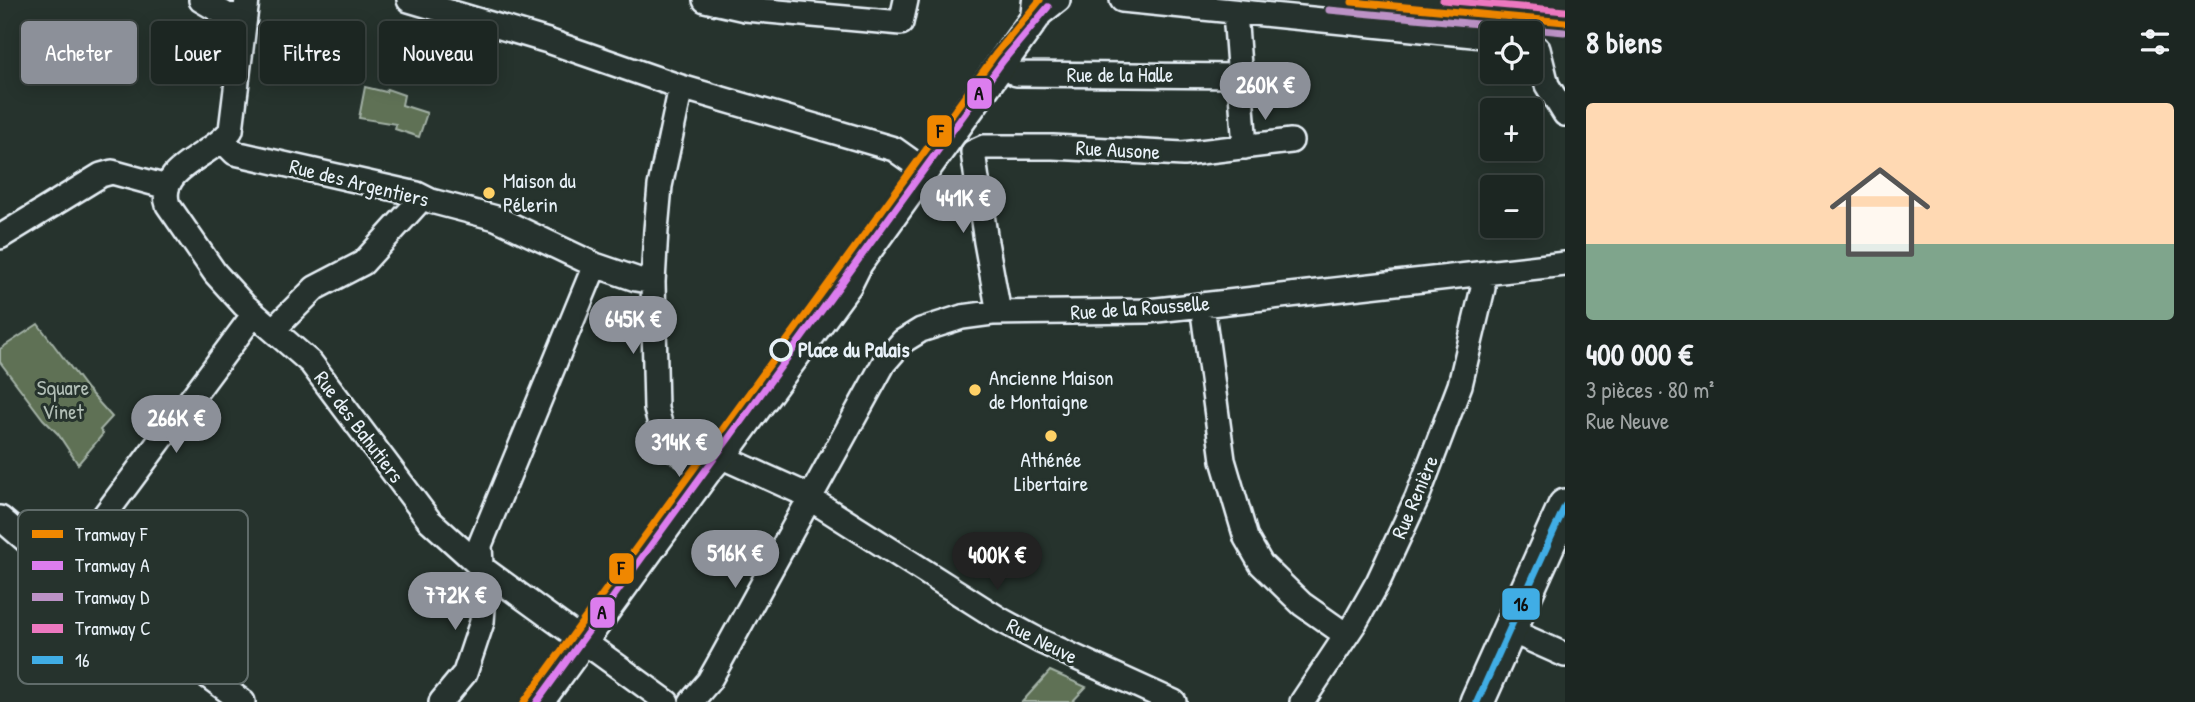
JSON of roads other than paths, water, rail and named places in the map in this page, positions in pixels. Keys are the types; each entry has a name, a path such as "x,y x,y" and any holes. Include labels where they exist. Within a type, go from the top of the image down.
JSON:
{"main road":[{"path":"1499,702 1518,634 1565,506"},
{"path":"1478,702 1565,553"}],"street":[{"path":"0,237 101,175 112,172 167,187 172,176 185,165 223,141 231,130 246,8 225,14 201,0"},
{"path":"409,0 548,41 681,88 894,149 925,171"},
{"path":"705,0 745,9 901,23 906,0"},
{"path":"539,702 847,285 858,263 925,171 962,143 1003,64 1036,9 1058,0"},
{"path":"1122,0 1480,36"},
{"path":"1235,12 1245,146"},
{"name":"Rue de la Halle","path":"1003,64 1016,74 1240,76"},
{"path":"1543,69 1547,85 1565,114"},
{"path":"441,702 465,673 482,621 480,545 595,265 653,282 660,187 681,88"},
{"name":"Rue des Argentiers","path":"223,141 235,153 423,197 496,218 595,265"},
{"name":"Rue Ausone","path":"962,143 1182,154 1291,141"},
{"path":"962,143 986,242 999,313"},
{"name":"Rue des Bahutiers","path":"167,187 165,196 169,205 215,273 254,314 311,363 429,520 481,567 667,702"},
{"path":"273,330 315,288 363,263 423,197"},
{"name":"Rue de la Rousselle","path":"691,702 709,681 723,658 884,363 895,348 920,330 962,317 999,313 1148,311 1565,264"},
{"name":"Rue Renière","path":"1302,702 1378,582 1417,498 1460,385 1483,288 1480,274"},
{"name":"Rue Neuve","path":"653,282 656,409 664,438 677,451 798,491 1001,621 1057,651 1174,702"},
{"path":"1202,305 1223,460 1246,538 1261,564 1302,604 1346,635"},
{"path":"109,510 254,314"},
{"path":"0,518 18,533"},
{"path":"1518,634 1565,655"},
{"path":"219,684 243,702"}],"tram line":[{"name":"F","path":"524,702 995,55 1040,0"},
{"name":"C","path":"1443,0 1565,11"},
{"name":"F","path":"1352,2 1565,22"},
{"name":"A","path":"537,702 1003,61 1048,7"},
{"name":"D","path":"1329,10 1564,32"}],"place":[{"name":"Maison du Pélerin","path":"489,193"},
{"name":"Place du Palais","path":"781,350"},
{"name":"Ancienne Maison de Montaigne","path":"975,390"},
{"name":"Athénée Libertaire","path":"1051,436"}],"park label":[{"name":"Square Vinet","path":"63,400"}]}
